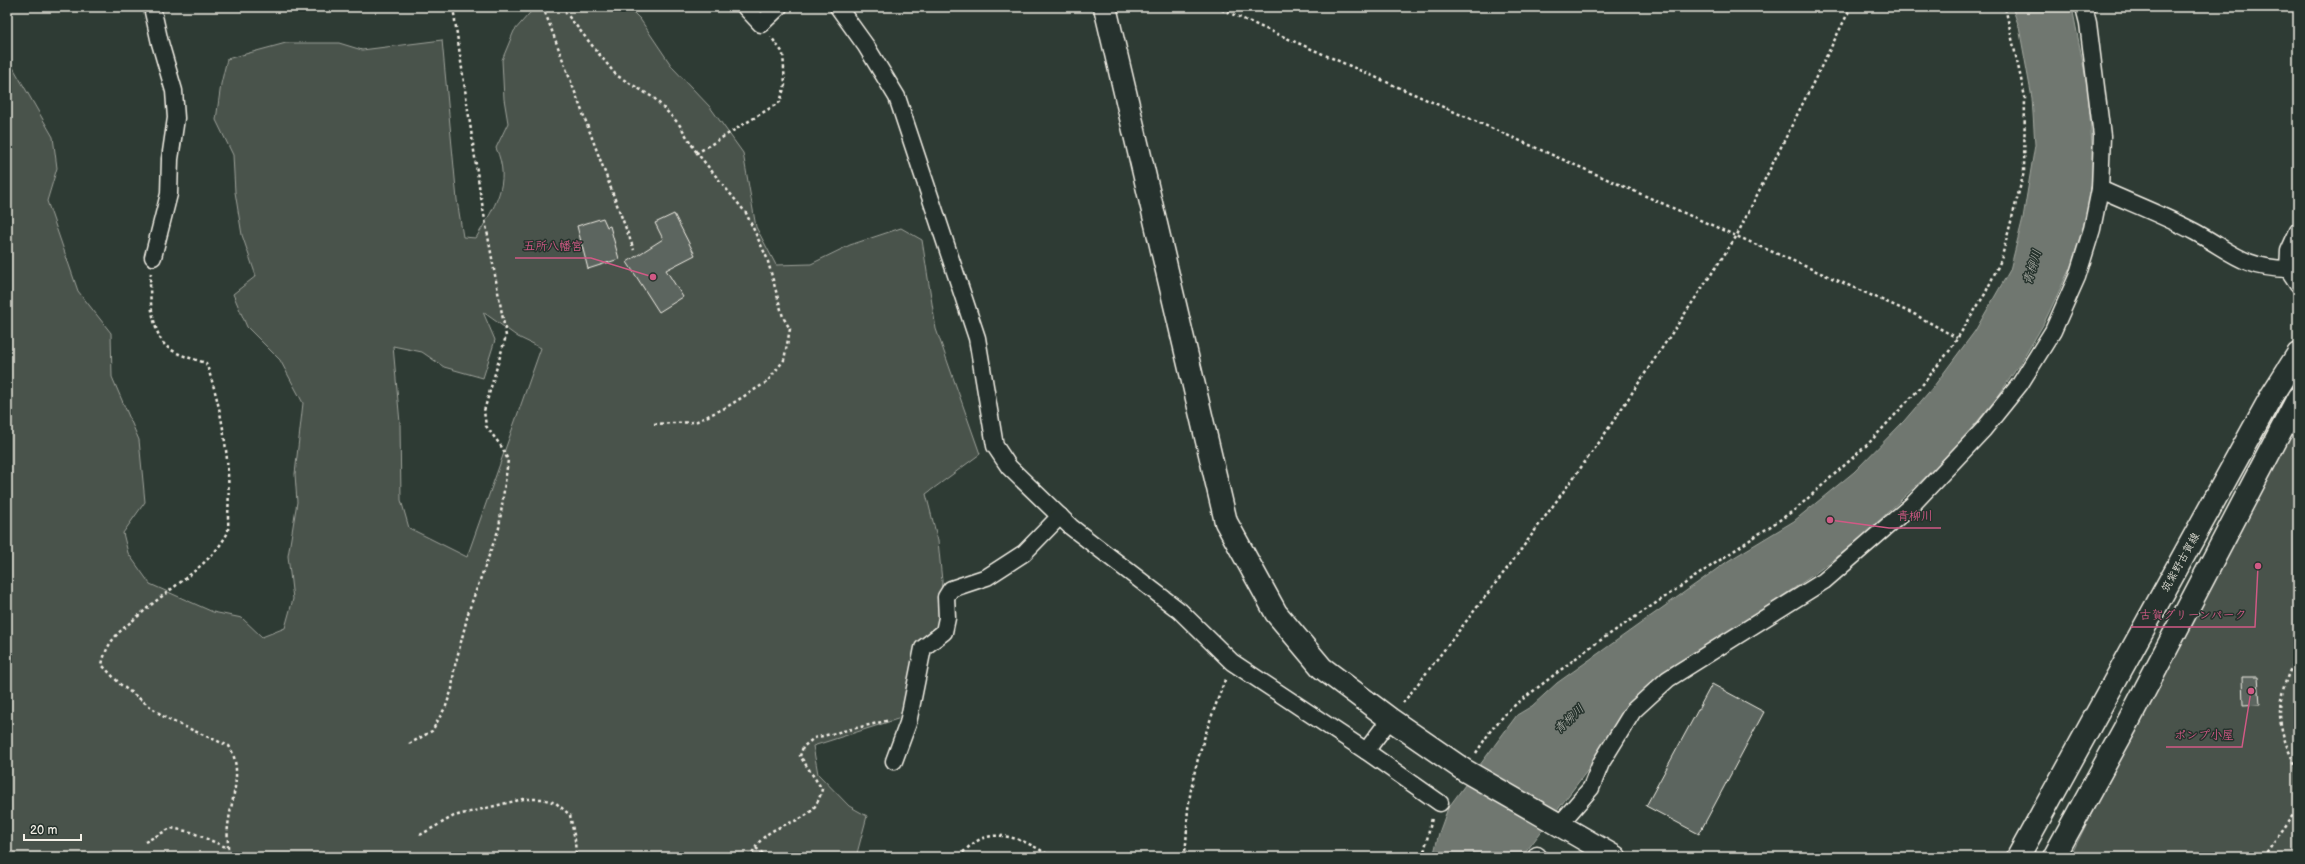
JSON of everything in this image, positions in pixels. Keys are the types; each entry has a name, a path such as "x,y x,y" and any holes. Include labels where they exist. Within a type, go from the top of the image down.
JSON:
{"main road":[{"path":"1105,7 1226,522 1276,613 1322,668 1390,719 1471,774 1554,820 1615,857"},
{"name":"筑紫野古賀線","path":"2018,857 2272,395 2298,354"},
{"path":"2054,857 2126,726 2298,398"}],"street":[{"path":"152,7 158,37 174,91 176,118 170,159 169,194 153,257"},
{"path":"746,7 761,24 780,7"},
{"path":"838,7 866,46 897,97 977,338 995,446 1009,467 1071,527 1180,611 1232,662 1366,751 1440,803"},
{"path":"1554,820 1591,788 1601,763 1633,711 1668,679 1824,581 1913,504 1983,430 2020,384 2053,331 2076,277 2092,229 2100,189 2102,136 2088,23 2084,7"},
{"path":"2100,189 2194,232 2247,263 2265,269 2288,269"},
{"path":"2298,231 2289,251 2288,269 2298,284"},
{"path":"894,761 910,716 924,648 944,632 947,618 946,597 951,589 987,577 1024,553 1060,516"},
{"path":"1366,751 1390,719"}],"path":[{"path":"409,744 432,731 446,706 452,689 454,670 470,610 499,528 508,460 501,446 486,426 484,411 506,336 480,192 453,7"},
{"path":"543,7 634,250"},
{"path":"561,7 616,75 654,98 679,124 697,153 746,213 767,258 783,317 790,330 784,360 767,382 725,408 695,422 654,424"},
{"path":"1216,7 1916,315 1949,332 1957,338"},
{"path":"1390,719 1512,562 1594,450 1736,237 1851,7"},
{"path":"1471,774 1491,730 1510,709 1589,648 1796,509 1868,444 1919,389 1950,350 1985,294 2001,260 2024,172 2025,97 2005,7"},
{"path":"697,153 780,102 785,85 783,53 761,24"},
{"path":"145,842 171,828 191,832 228,848 227,828 236,778 235,755 229,746 167,719 121,685 102,665 105,651 114,636 160,596 186,578 209,556 228,533 229,498 224,438 212,379 206,363 166,346 157,331 149,283 153,257"},
{"path":"2298,653 2285,680 2280,702 2281,729 2286,747 2298,770"},
{"path":"1184,857 1187,842 1188,803 1201,746 1232,662"},
{"path":"748,857 761,840 782,825 809,815 819,802 822,789 800,756 803,747 814,738 910,716"},
{"path":"420,835 454,816 523,799 542,799 556,803 570,815 576,840 576,857"},
{"path":"2263,857 2298,808"},
{"path":"959,857 967,848 982,838 1001,837 1018,839 1040,849 1051,857"},
{"path":"756,848 767,857"}],"shaded area":[{"path":"535,7 628,7 640,19 673,68 710,107 743,153 756,227 776,265 811,264 850,245 901,228 922,240 936,329 980,454 926,494 938,541 942,581 938,623 923,648 907,716 813,746 818,774 849,806 867,816 856,857 7,857 7,57 53,137 57,168 47,201 78,291 111,333 112,377 139,440 145,502 123,533 128,553 150,584 213,612 242,618 262,637 285,628 293,599 288,556 297,502 295,474 303,403 280,360 247,327 233,294 256,276 242,235 235,192 233,155 216,120 221,84 227,59 286,43 339,43 362,50 442,40 457,200 463,237 476,238 499,195 502,173 496,148 508,123 504,99 502,60 514,31","holes":["483,312 518,337 541,348 467,557 409,528 401,500 400,423 393,346 422,352 444,367 483,378 495,340"]},
{"path":"2298,417 2298,857 2070,857 2140,716"}],"water":[{"path":"2012,7 2072,7 2088,89 2093,178 2089,207 2072,264 2043,325 2023,359 1997,398 1949,455 1854,544 1809,578 1721,638 1665,671 1629,703 1593,763 1522,857 1433,857 1439,833 1448,808 1517,715 1532,706 1557,683 1728,561 1794,521 1854,472 1904,421 1934,386 1975,331 2010,270 2023,218 2035,145 2032,98 2019,27"}],"building":[{"path":"674,214 695,255 666,270 683,297 659,312 627,262 663,239 655,223"},
{"path":"603,218 607,227 610,226 619,259 588,269 577,226"},
{"path":"2242,677 2258,677 2260,704 2243,705"},
{"path":"1712,684 1764,712 1699,834 1646,806"}],"place":[{"name":"五所八幡宮","path":"653,277"},
{"name":"青柳川","path":"1830,520"},
{"name":"古賀グリーンパーク","path":"2258,566"},
{"name":"ポンプ小屋","path":"2251,691"}]}
